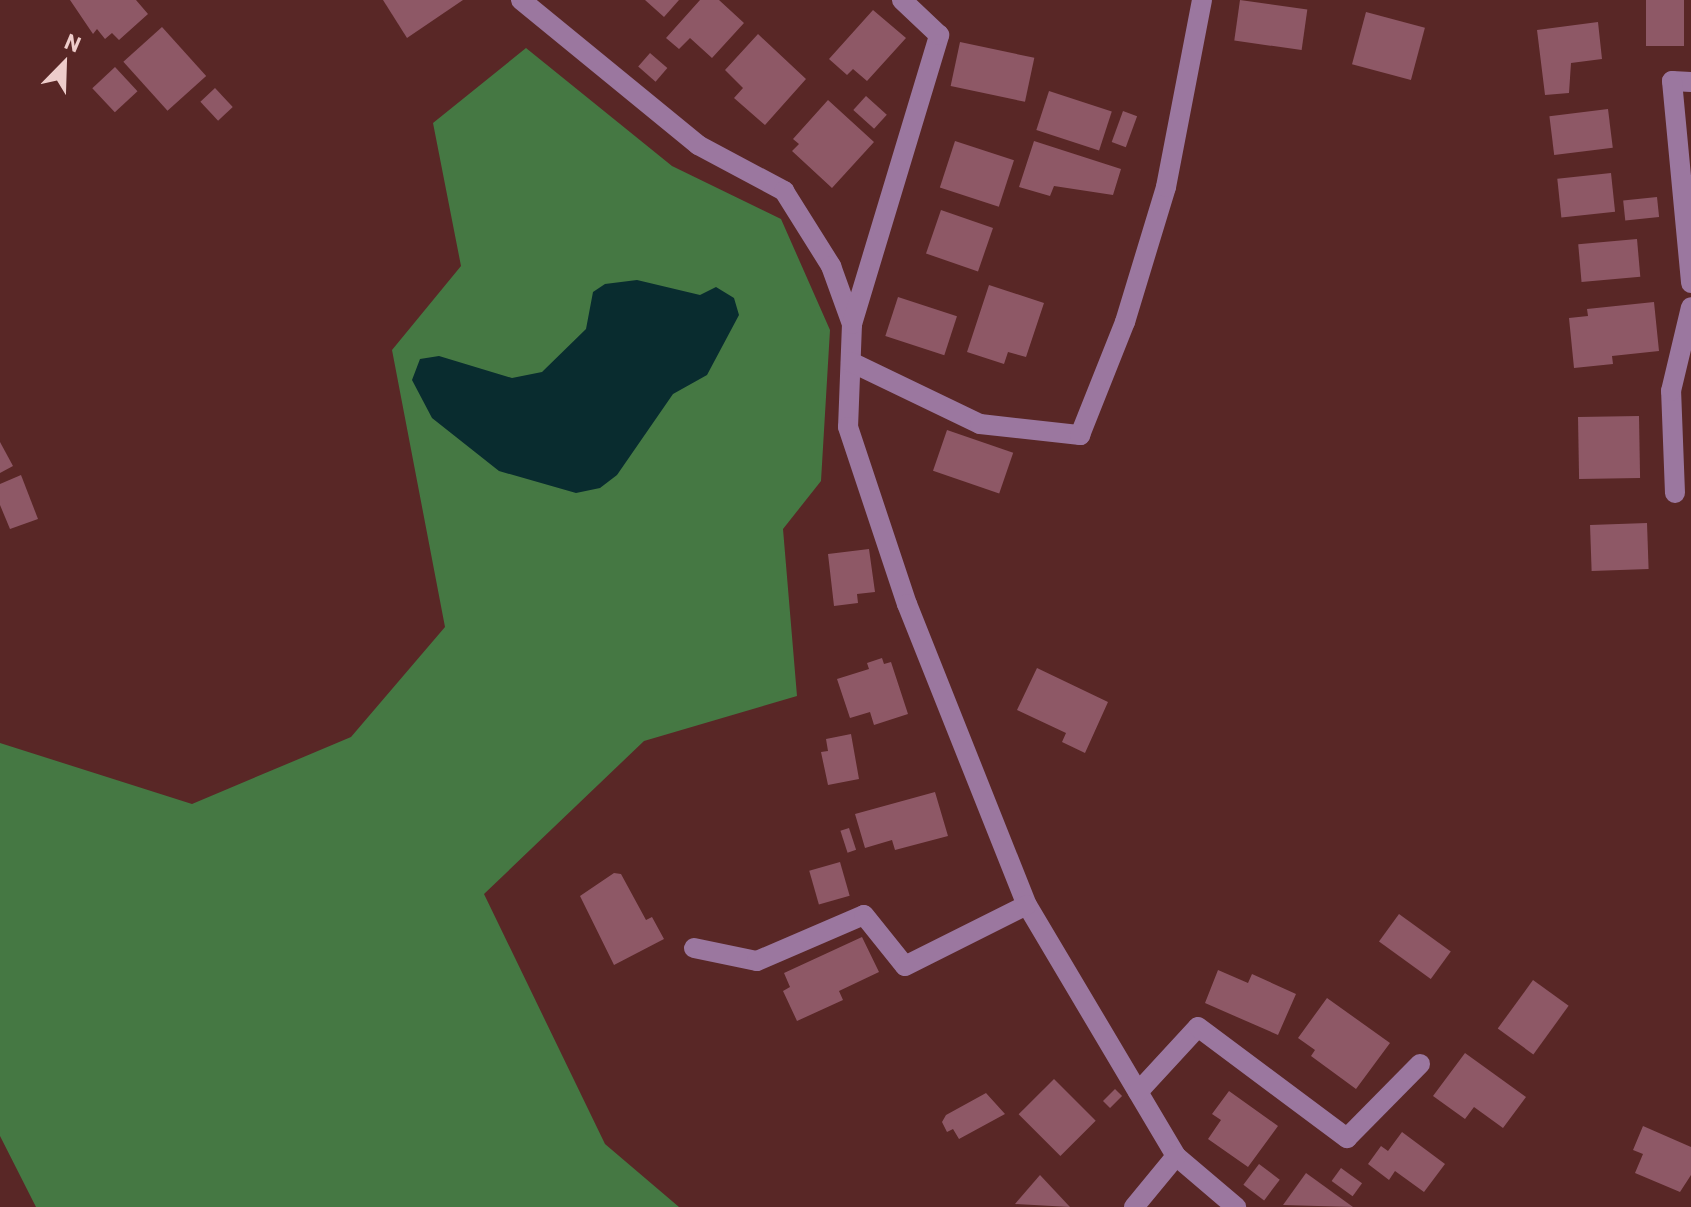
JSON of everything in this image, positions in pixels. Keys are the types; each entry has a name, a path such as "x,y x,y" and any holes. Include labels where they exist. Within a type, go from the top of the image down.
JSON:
{"street":[{"path":"521,0 698,145 784,191 831,266 852,324"},
{"path":"902,0 939,35 852,324 848,427 907,604 1027,905 1176,1156 1236,1207"},
{"path":"851,362 980,424 1080,435 1125,322 1166,187 1202,0"},
{"path":"1691,82 1672,81 1691,283"},
{"path":"1675,493 1671,391 1691,307"},
{"path":"694,948 757,961 864,915 905,966 1027,905"},
{"path":"1138,1092 1198,1027 1347,1138 1420,1064"},
{"path":"1134,1207 1176,1156"}],"green space":[{"path":"526,48 672,166 781,219 830,330 821,481 783,529 797,696 644,741 484,894 605,1144 679,1207 36,1207 0,1136 0,743 192,804 351,737 445,627 392,350 461,266 433,123"}],"water":[{"path":"637,280 700,295 716,287 734,298 739,315 707,375 673,394 617,475 600,488 576,493 499,471 432,418 412,380 420,359 439,356 512,378 542,372 586,329 593,292 605,284"}],"building":[{"path":"70,0 136,0 148,14 119,40 112,33 105,39 97,29 93,34"},
{"path":"383,0 463,0 407,38"},
{"path":"645,0 679,0 664,17"},
{"path":"700,0 719,0 744,23 712,58 690,38 679,49 666,38"},
{"path":"1240,0 1307,9 1302,50 1234,41"},
{"path":"1646,0 1684,0 1684,46 1646,46"},
{"path":"873,10 906,38 867,81 853,69 847,75 829,59"},
{"path":"1366,12 1425,28 1411,80 1352,64"},
{"path":"1598,22 1602,59 1571,63 1569,93 1545,95 1537,30"},
{"path":"162,27 206,76 168,111 123,62"},
{"path":"758,34 806,79 765,125 734,98 743,88 725,70"},
{"path":"960,42 1034,58 1025,102 951,86"},
{"path":"650,53 667,68 656,82 638,67"},
{"path":"115,67 138,91 115,112 92,88"},
{"path":"215,88 233,107 218,121 200,102"},
{"path":"1049,91 1112,111 1099,150 1036,130"},
{"path":"866,96 887,115 874,129 853,110"},
{"path":"828,100 874,142 832,188 792,151 799,144 793,139"},
{"path":"1608,109 1613,148 1554,155 1549,116"},
{"path":"1123,111 1137,116 1126,147 1112,142"},
{"path":"955,141 1014,160 999,207 940,188"},
{"path":"1034,141 1121,169 1113,195 1054,186 1050,196 1019,187"},
{"path":"1611,173 1615,212 1561,217 1557,179"},
{"path":"1657,197 1659,217 1625,220 1623,201"},
{"path":"941,210 993,228 978,271 926,253"},
{"path":"1637,239 1640,277 1582,282 1578,244"},
{"path":"989,285 1044,303 1026,357 1008,352 1004,364 967,352"},
{"path":"898,297 957,316 944,355 885,336"},
{"path":"1654,302 1659,351 1612,356 1613,364 1574,368 1569,318 1588,316 1587,309"},
{"path":"1639,416 1640,478 1579,479 1578,417"},
{"path":"947,430 1013,453 999,493 933,471"},
{"path":"0,442 13,466 0,473"},
{"path":"21,475 38,519 10,529 0,505 0,484"},
{"path":"1647,523 1649,569 1592,571 1590,525"},
{"path":"869,549 875,592 857,594 858,603 834,606 828,554"},
{"path":"882,658 884,664 891,662 908,714 874,725 870,712 850,718 837,679 869,669 867,663"},
{"path":"1037,668 1108,702 1085,753 1062,742 1066,733 1017,710"},
{"path":"851,734 859,779 828,785 821,752 828,751 826,739"},
{"path":"935,792 948,836 895,850 892,840 865,848 855,814"},
{"path":"849,828 856,850 848,853 840,831"},
{"path":"840,862 850,896 819,904 809,871"},
{"path":"614,873 621,874 646,920 652,917 664,939 614,965 580,896"},
{"path":"1399,914 1451,952 1431,979 1379,942"},
{"path":"862,937 879,972 839,991 843,1000 797,1021 783,991 790,987 784,973"},
{"path":"1218,970 1248,983 1252,974 1296,994 1278,1035 1205,1003"},
{"path":"1533,980 1569,1006 1533,1054 1498,1029"},
{"path":"1327,998 1390,1043 1356,1089 1311,1056 1315,1050 1298,1038"},
{"path":"1465,1053 1526,1097 1503,1128 1474,1107 1465,1119 1433,1096"},
{"path":"1054,1079 1096,1121 1060,1156 1019,1114"},
{"path":"1115,1089 1122,1096 1110,1108 1103,1101"},
{"path":"1229,1091 1278,1126 1248,1167 1208,1139 1221,1120 1212,1114"},
{"path":"986,1093 1005,1114 959,1139 953,1129 947,1132 942,1122 946,1115"},
{"path":"1643,1126 1691,1147 1691,1175 1680,1192 1635,1173 1643,1154 1633,1150"},
{"path":"1402,1132 1445,1164 1424,1192 1395,1171 1389,1180 1368,1164 1381,1146 1388,1151"},
{"path":"1259,1164 1280,1180 1264,1200 1243,1185"},
{"path":"1341,1168 1362,1183 1353,1196 1332,1181"},
{"path":"1306,1173 1353,1207 1283,1205"},
{"path":"1040,1175 1070,1207 1015,1204"}]}
